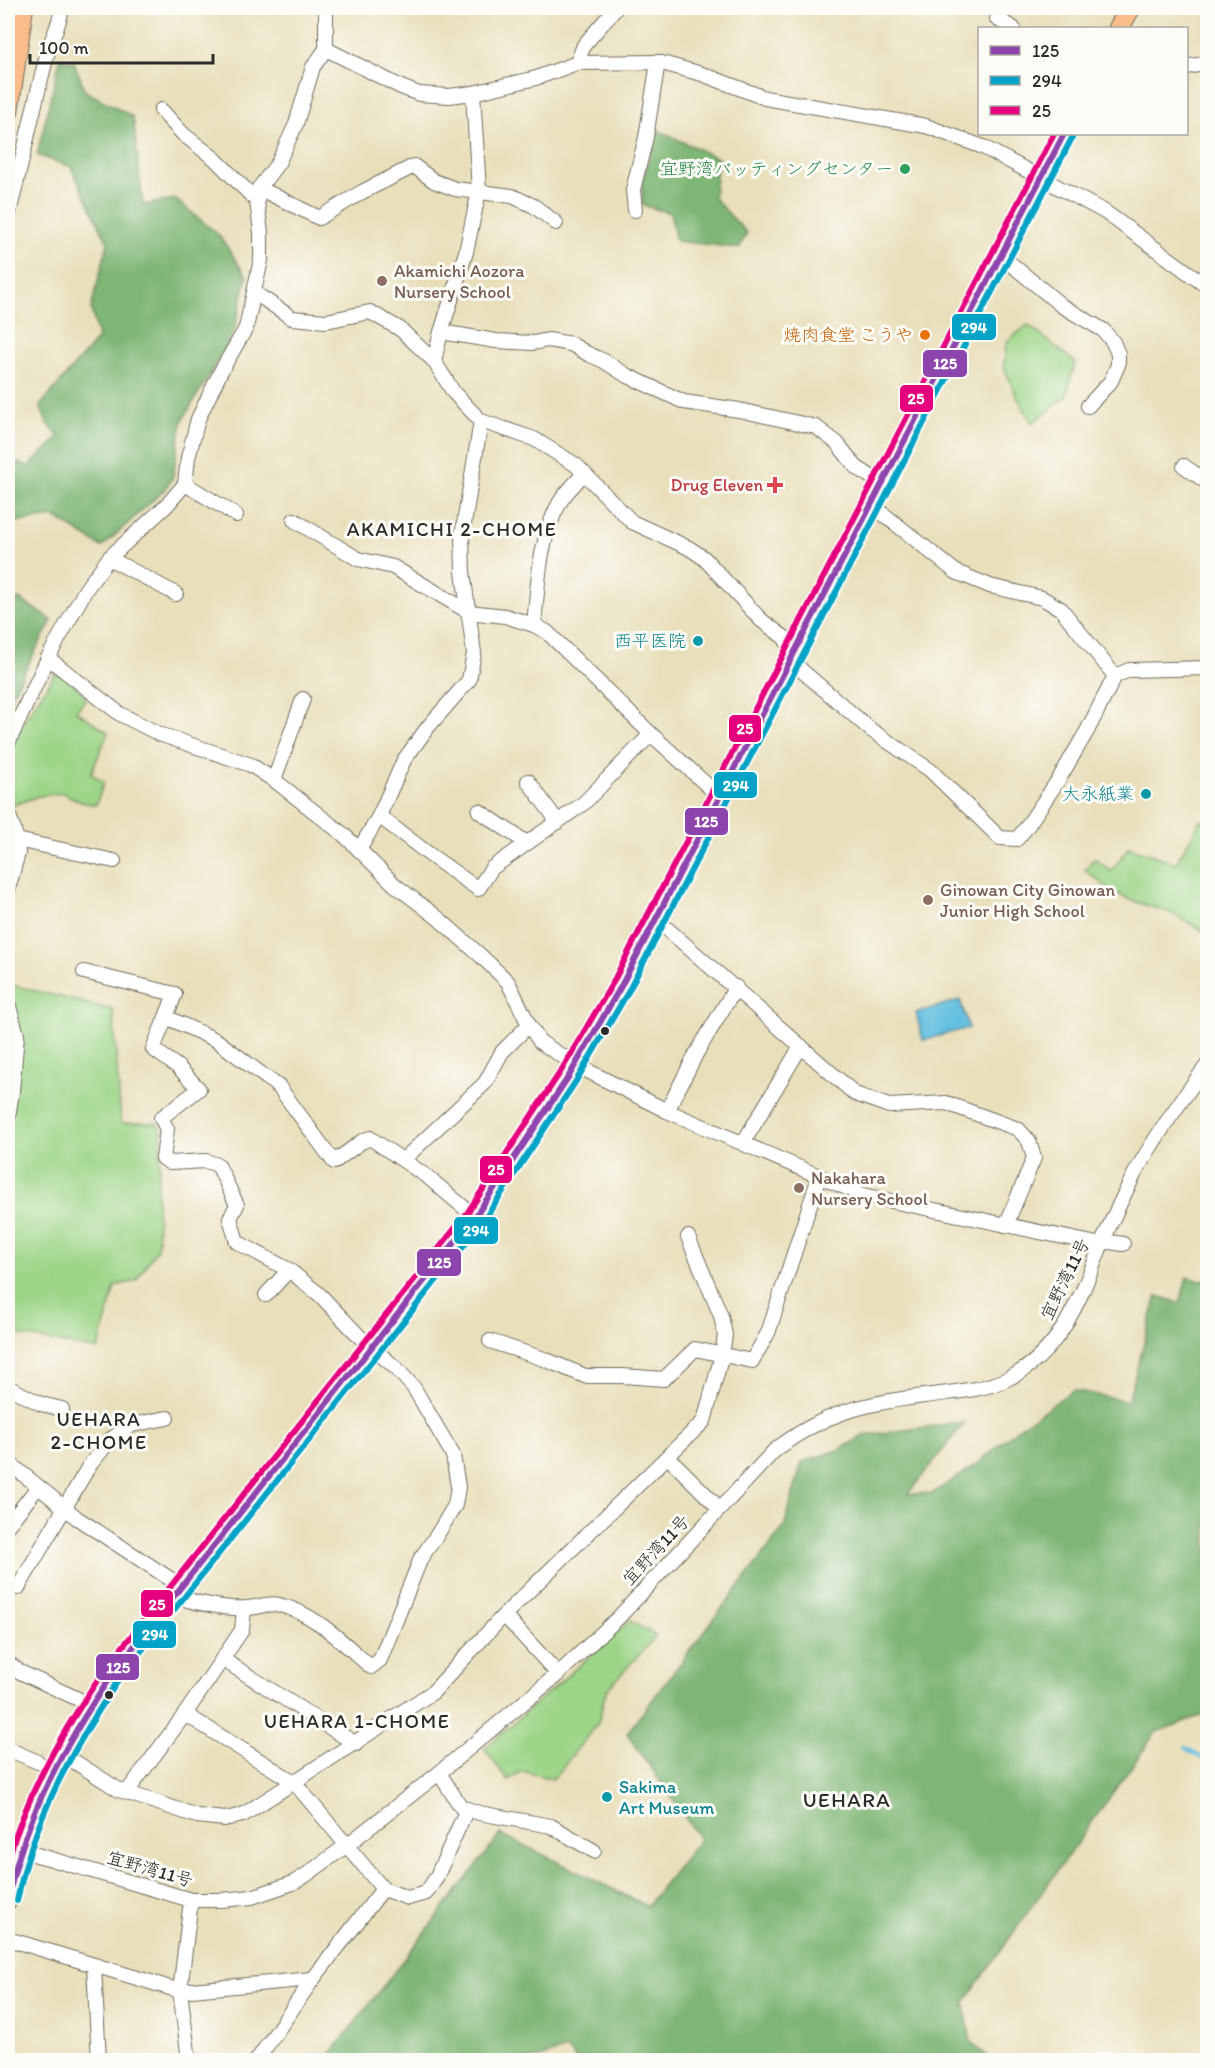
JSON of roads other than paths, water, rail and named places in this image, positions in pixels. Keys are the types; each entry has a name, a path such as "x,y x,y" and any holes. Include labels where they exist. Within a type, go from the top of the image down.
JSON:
{"highway":[{"path":"8,112 23,8"},
{"path":"1120,27 1130,8"},
{"path":"8,1899 13,1851 61,1753 112,1674 475,1217 576,1065 605,1016 720,797 1063,135"}],"street":[{"path":"8,216 25,153 47,52 62,15 62,8"},
{"path":"8,743 48,658 86,589 109,558 167,505 185,484 198,419 221,371 246,328 261,260 258,195 278,163 297,124 314,67 326,50 326,8"},
{"path":"577,63 584,45 616,8"},
{"path":"1006,8 997,19 1011,27"},
{"path":"326,50 419,94 449,96 473,93 536,78 577,63 658,62 765,98 926,126 983,147 1105,212 1208,287"},
{"path":"635,210 633,190 646,138 658,62"},
{"path":"1188,67 1203,64 1208,67"},
{"path":"434,361 466,252 479,191 473,93"},
{"path":"161,110 183,134 258,195 319,218 362,192 414,166 434,181 455,189 512,196 534,206 556,223"},
{"path":"1000,255 1062,306 1103,330 1113,342 1118,354 1118,365 1111,381 1088,406"},
{"path":"255,293 292,318 326,321 370,312 400,329 434,361 454,393 481,421 534,439 576,465 632,522 689,548 704,558 761,620 785,638 800,669 871,730 930,770 1000,838 1017,839 1026,828 1059,779 1115,676 1129,669 1208,668"},
{"path":"441,332 496,341 533,343 548,340 571,344 626,375 684,402 739,410 816,427 837,443 856,467 882,484"},
{"path":"359,850 379,816 404,760 428,727 469,680 474,653 463,572 462,536 481,421"},
{"path":"1184,466 1208,483"},
{"path":"534,625 538,578 548,526 561,500 584,473"},
{"path":"185,484 236,515"},
{"path":"872,505 957,572 990,586 1042,598 1061,609 1115,676"},
{"path":"294,520 358,559 393,567 469,612 505,616 534,625 547,632 651,734 720,797"},
{"path":"109,558 176,594"},
{"path":"48,658 120,714 159,734 251,765 274,780 344,835 395,885 438,918 508,982 540,1042 576,1065 667,1111 863,1195 1006,1225 1102,1243 1123,1244"},
{"path":"274,780 303,699"},
{"path":"379,816 478,889 492,868 584,802 651,734"},
{"path":"528,781 558,822"},
{"path":"479,811 527,843"},
{"path":"8,812 17,840 18,853 8,889"},
{"path":"17,840 114,861"},
{"path":"656,919 855,1094 889,1106 946,1103 1018,1129 1029,1141 1034,1158 1006,1225"},
{"path":"8,1462 64,1508 177,1591 187,1601 244,1609 276,1604 290,1608 315,1621 371,1667 380,1660 421,1558 438,1535 455,1505 458,1487 453,1455 414,1388 398,1369 372,1347 320,1295 289,1270 237,1242 230,1218 237,1205 218,1165 206,1161 170,1163 163,1158 167,1129 160,1119 199,1089 178,1066 153,1049 175,994 84,972"},
{"path":"667,1111 696,1054 736,987"},
{"path":"8,1003 17,1035 8,1118"},
{"path":"166,1017 216,1040 279,1087 334,1162 370,1138 429,1178 475,1217"},
{"path":"403,1160 485,1083 502,1052 529,1025"},
{"path":"743,1143 801,1046"},
{"name":"宜野湾11号","path":"13,1851 191,1900 241,1898 276,1890 306,1875 439,1773 558,1674 618,1618 774,1451 805,1428 847,1410 895,1399 980,1388 1015,1375 1043,1352 1062,1329 1082,1294 1102,1243 1135,1173 1208,1064"},
{"path":"490,1341 585,1376 664,1379 695,1349 752,1360 768,1333 819,1177"},
{"path":"61,1753 119,1790 197,1816 225,1819 243,1815 356,1744 433,1692 504,1616 704,1421 722,1355 725,1335 721,1316 688,1237"},
{"path":"266,1295 289,1270"},
{"path":"8,1387 41,1404 62,1409"},
{"path":"18,1588 89,1466 111,1438 132,1425 167,1418"},
{"path":"668,1457 720,1508"},
{"path":"8,1525 38,1487"},
{"path":"127,1792 185,1714 242,1630 244,1609"},
{"path":"504,1616 558,1674"},
{"path":"222,1659 356,1744"},
{"path":"8,1663 20,1672 91,1705"},
{"path":"185,1714 294,1782 383,1888 408,1898 426,1893 436,1878 467,1809"},
{"path":"8,1749 38,1762"},
{"path":"439,1773 461,1808 479,1814 551,1826 594,1851"},
{"path":"257,2061 313,1979 383,1888"},
{"path":"189,2061 180,1991 191,1900"},
{"path":"8,1940 180,1991 313,1979"},
{"path":"94,1966 99,2061"}],"water":[{"path":"960,1000 969,1028 923,1040 916,1013"}],"waterway":[{"path":"1186,1748 1208,1762"}],"place":[{"name":"宜野湾バッティングセンター","path":"905,169"},
{"name":"Akamichi Aozora Nursery School","path":"382,281"},
{"name":"焼肉食堂 こうや","path":"925,335"},
{"name":"Drug Eleven","path":"775,485"},
{"name":"西平医院","path":"698,641"},
{"name":"大永紙業","path":"1146,794"},
{"name":"Ginowan City Ginowan Junior High School","path":"928,900"},
{"name":"Nakahara Nursery School","path":"799,1188"},
{"name":"Sakima Art Museum","path":"607,1797"}],"district":[{"name":"AKAMICHI 2-CHOME","path":"452,529"},
{"name":"UEHARA 2-CHOME","path":"99,1430"},
{"name":"UEHARA 1-CHOME","path":"357,1721"},
{"name":"UEHARA","path":"847,1799"}]}
